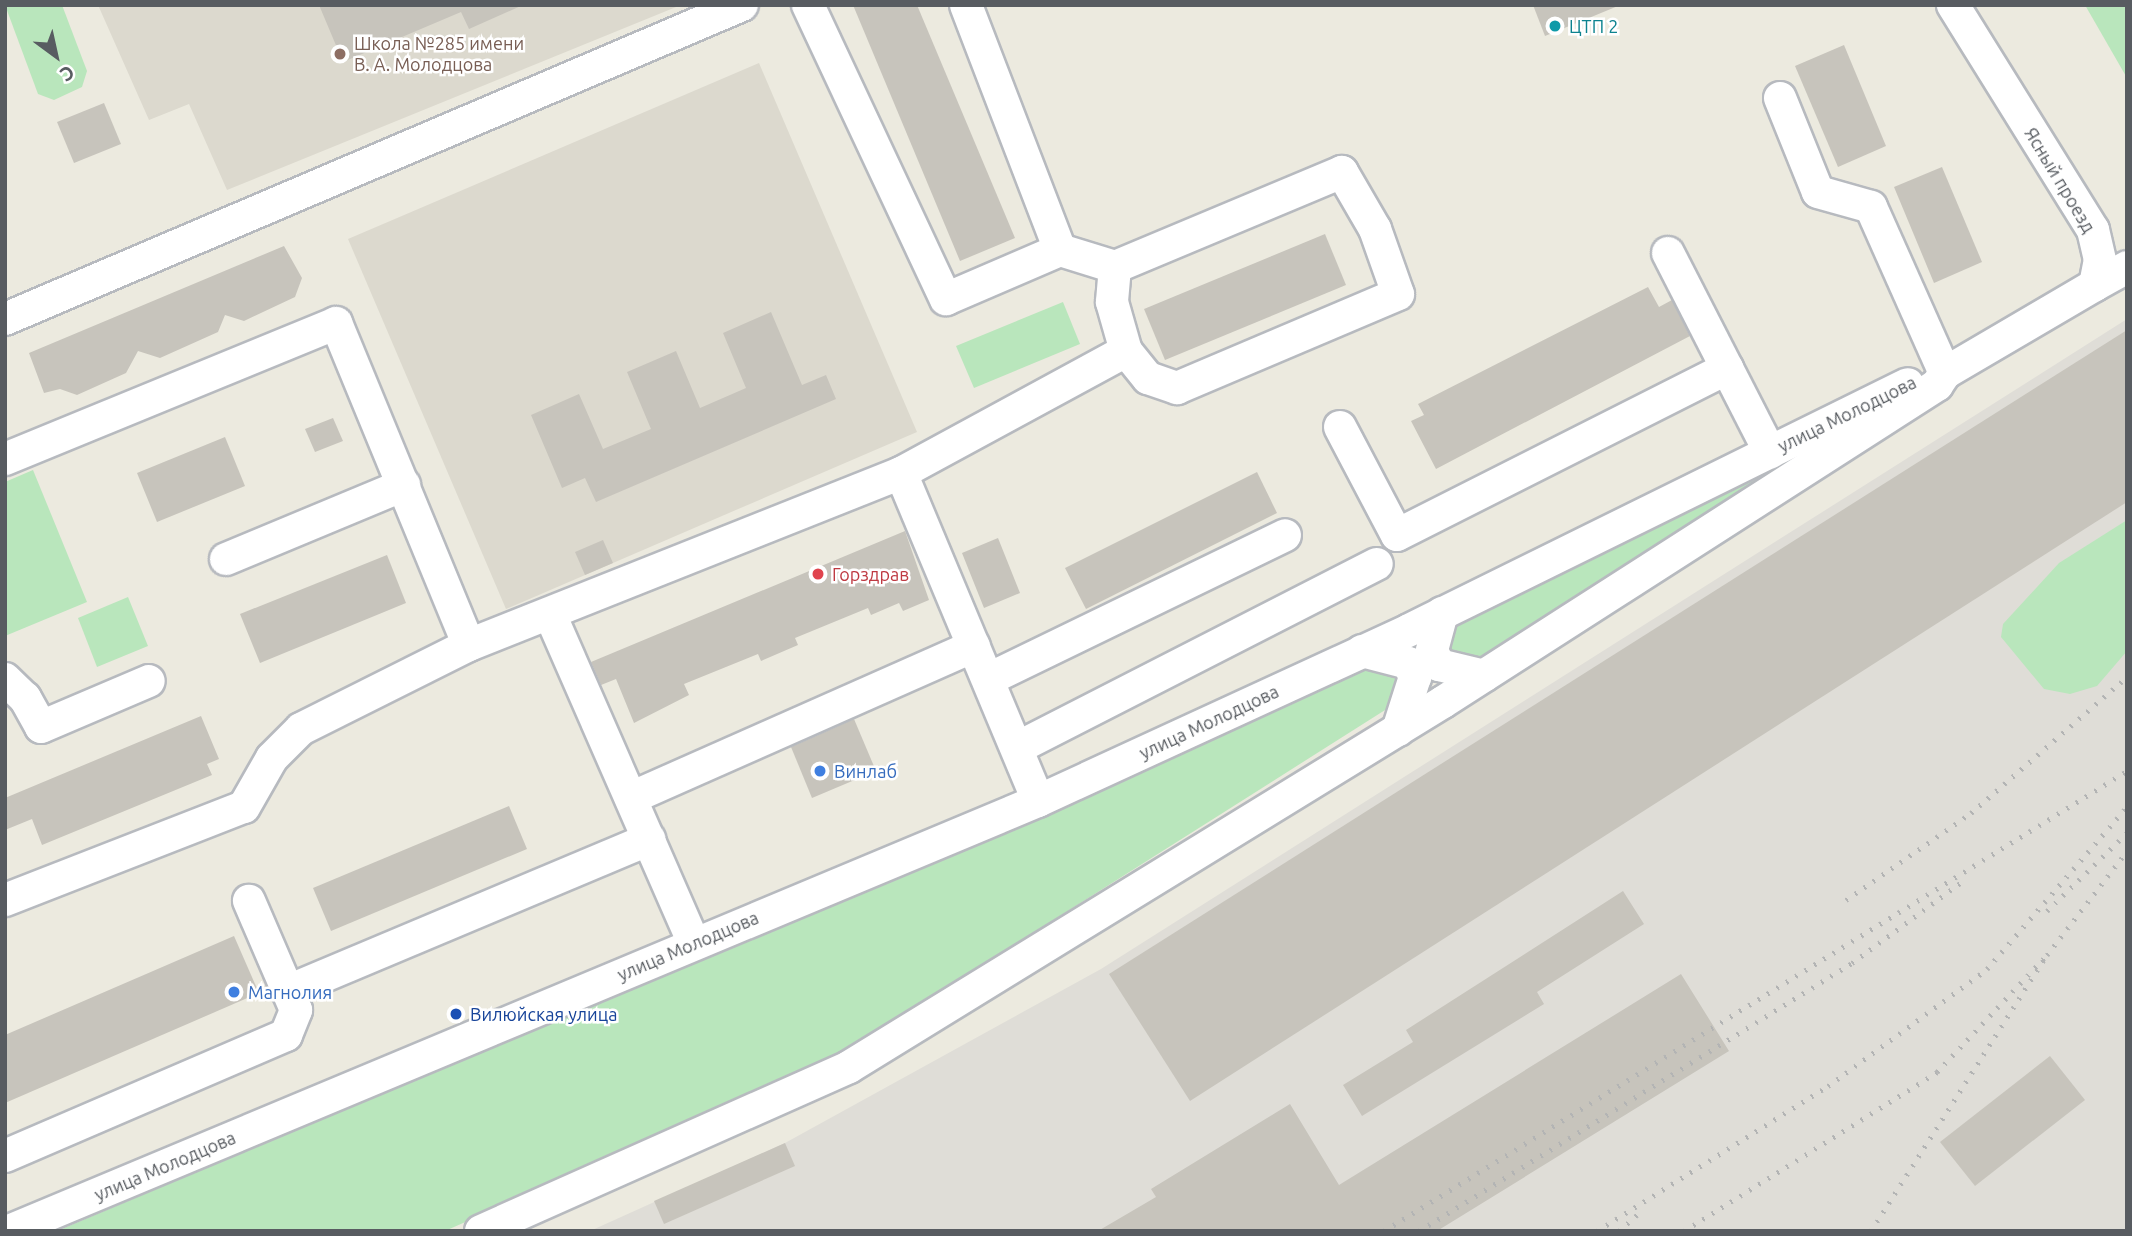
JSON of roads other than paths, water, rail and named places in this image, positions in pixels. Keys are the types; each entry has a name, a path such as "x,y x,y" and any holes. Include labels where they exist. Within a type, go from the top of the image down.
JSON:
{"street":[{"path":"5,319 742,5"},
{"path":"808,5 946,299 1060,250 1115,267 1342,172 1375,229 1398,294 1177,388 1148,378 1126,351 1112,302 1115,267"},
{"path":"965,5 1060,250"},
{"name":"Ясный проезд","path":"1953,5 2093,230 2100,260 2095,285"},
{"path":"1780,97 1818,192 1871,207 1945,373 2127,267"},
{"path":"1668,253 1770,452"},
{"path":"7,452 336,324 469,645"},
{"path":"5,900 244,807 272,758 301,729 469,645 901,473 1126,351"},
{"path":"1340,427 1397,536 1727,368"},
{"name":"улица Молодцова","path":"9,1231 1038,801 1443,613 1933,371 1945,373 1937,385 1484,676 849,1067 481,1231"},
{"path":"901,473 1038,801"},
{"path":"226,559 404,485"},
{"path":"989,680 1285,535"},
{"path":"1017,748 1377,564"},
{"path":"1443,613 1432,652 1439,665 1484,676"},
{"path":"550,614 694,943"},
{"path":"631,798 974,646"},
{"path":"1362,651 1408,663 1415,677 1398,730"},
{"path":"5,678 25,698 41,727 149,681"},
{"path":"288,991 649,839"},
{"path":"5,1156 286,1035 296,1010 249,901"}],"railway":[{"path":"1846,900 1971,813 2127,677"},
{"path":"1384,1231 2127,771"},
{"path":"1597,1231 1828,1086 1987,969 2127,807"},
{"path":"2047,911 2127,833"},
{"path":"1871,1231 2047,955 2127,851"},
{"path":"1419,1231 1852,963 1963,881"},
{"path":"1684,1231 1937,1072 2047,955"},
{"path":"1619,1231 1638,1214"}],"place":[{"name":"ЦТП 2","path":"1555,26"},
{"name":"Школа №285 имени В. А. Молодцова","path":"340,54"},
{"name":"Горздрав","path":"818,574"},
{"name":"Винлаб","path":"820,771"},
{"name":"Магнолия","path":"234,992"},
{"name":"Вилюйская улица","path":"456,1014"}]}
